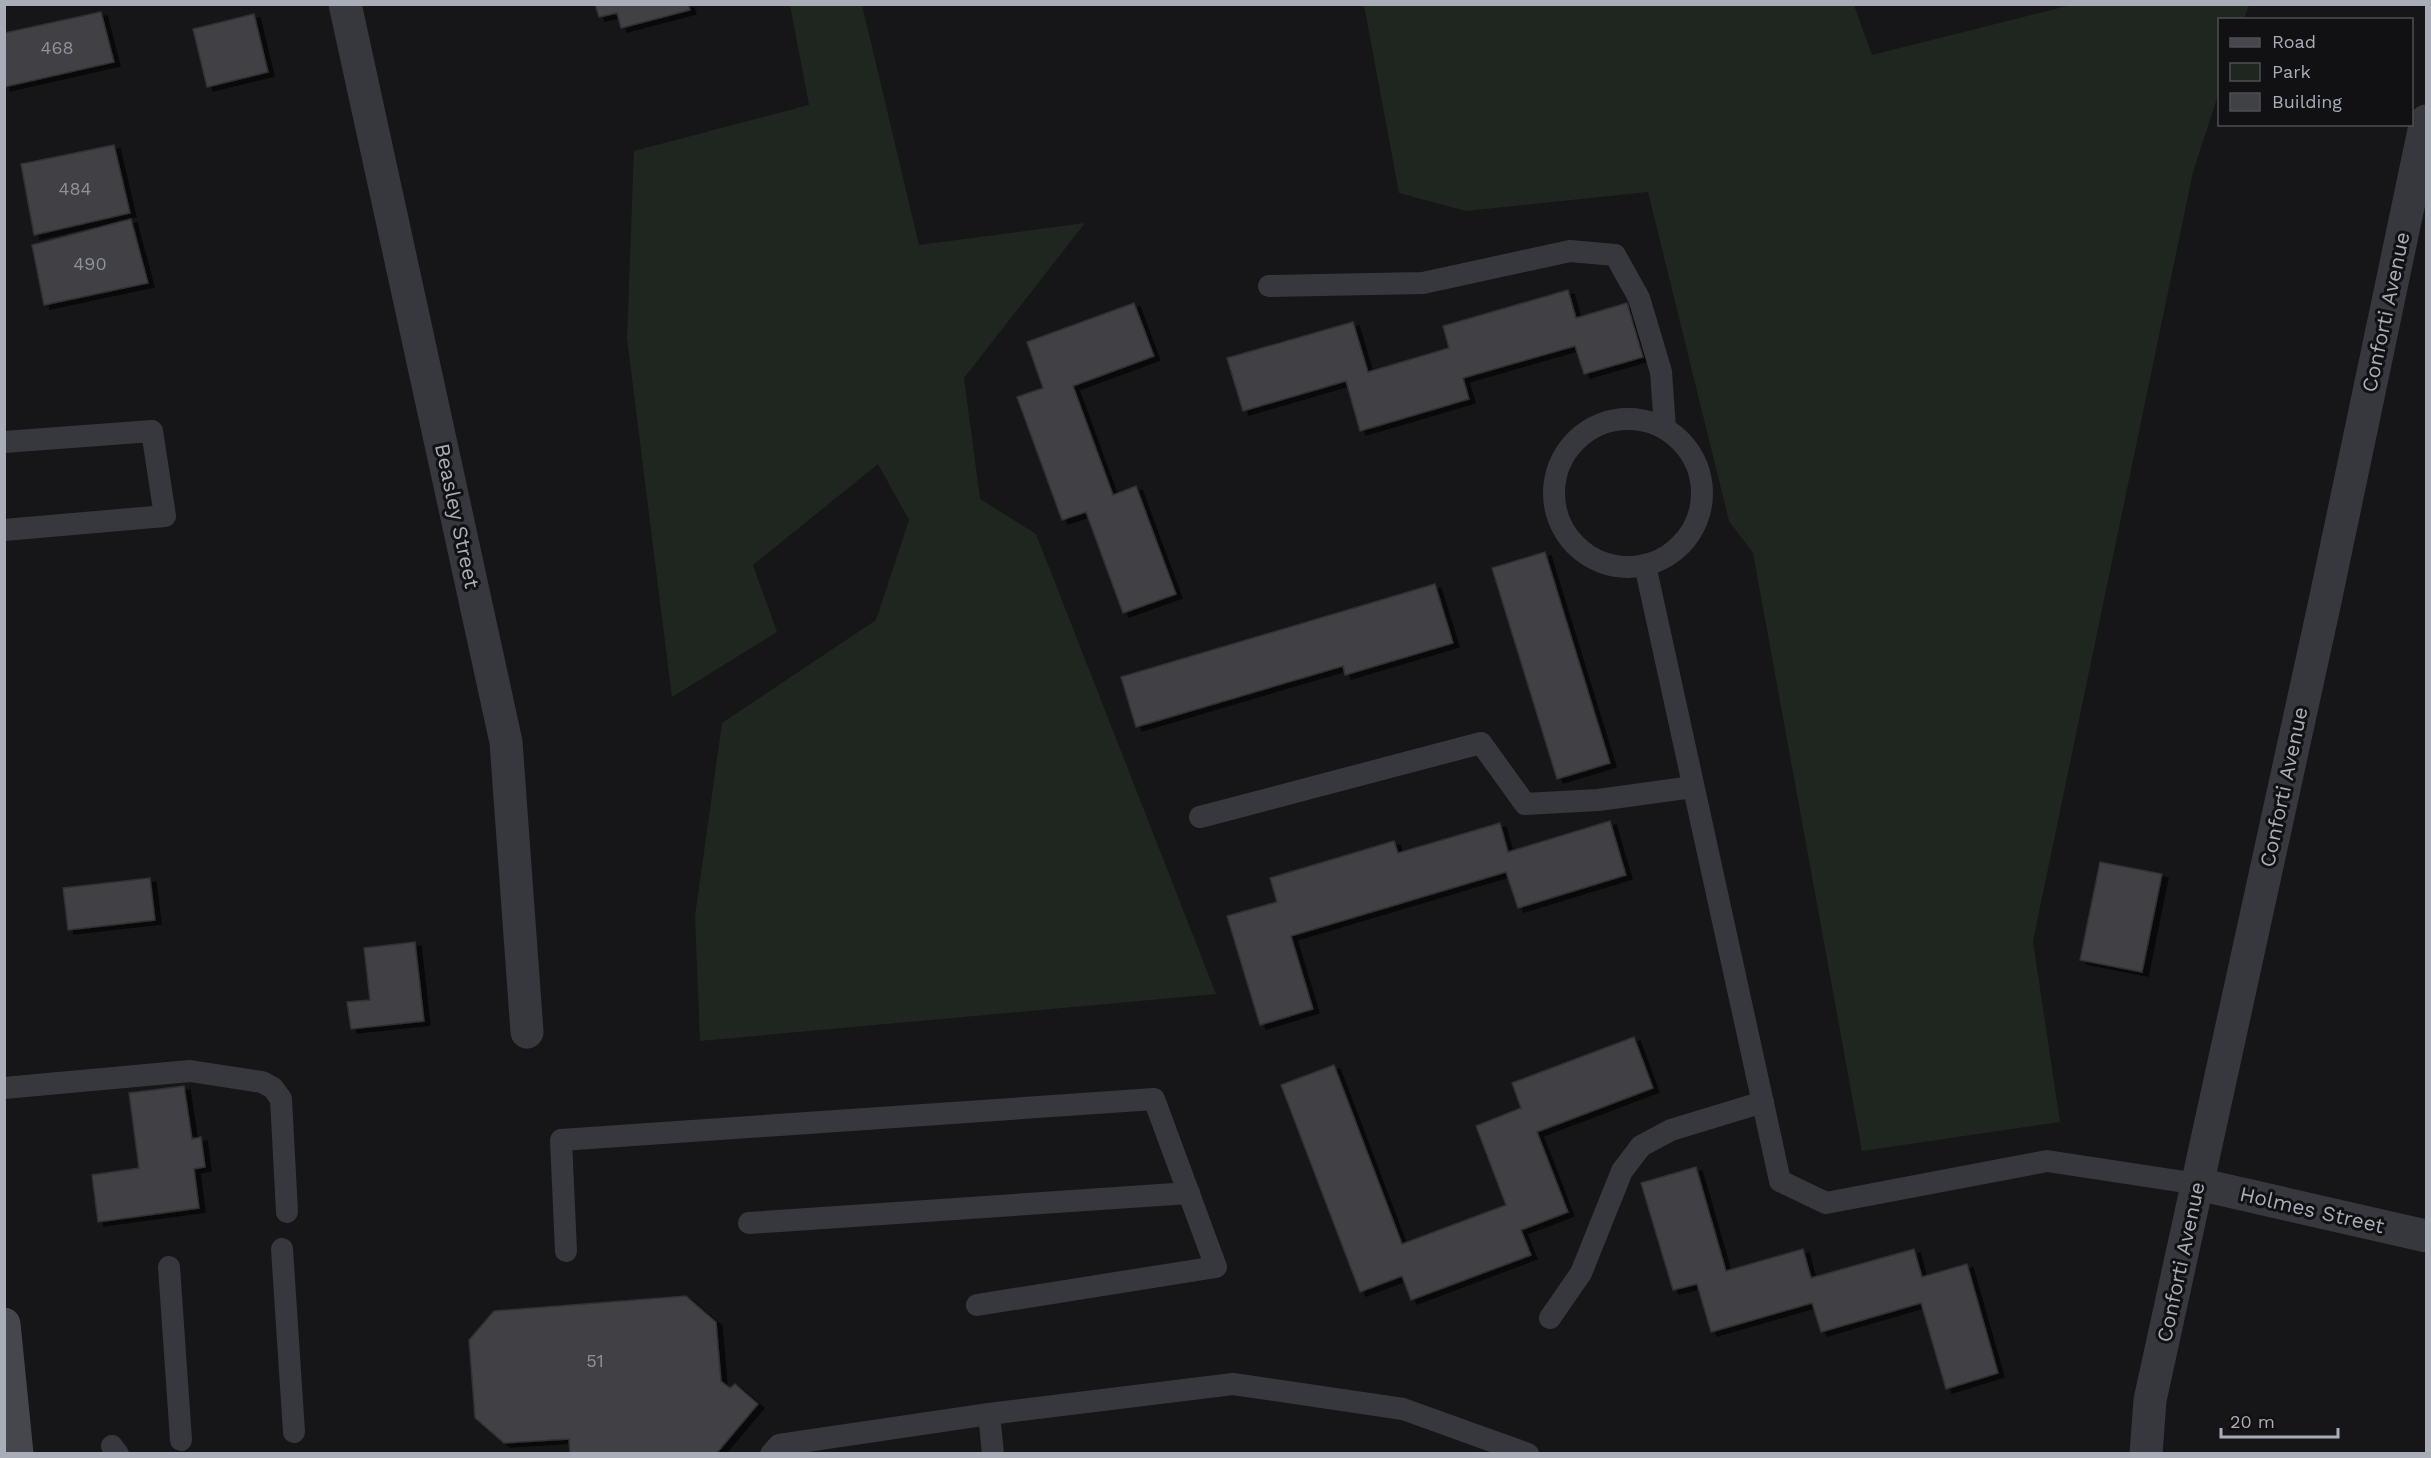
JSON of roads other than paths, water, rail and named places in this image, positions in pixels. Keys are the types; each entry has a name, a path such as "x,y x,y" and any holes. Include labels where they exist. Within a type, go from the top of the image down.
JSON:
{"main road":[{"path":"4,1324 17,1454"}],"street":[{"name":"Beasley Street","path":"345,4 506,742 527,1032"},
{"name":"Conforti Avenue","path":"2146,1454 2150,1400 2324,606 2427,121"},
{"name":"Holmes Street","path":"2198,1184 2427,1236"}],"lane":[{"path":"1269,286 1423,283 1570,251 1615,255 1639,298 1660,372 1665,429"},
{"path":"1620,419 1644,420 1665,429 1684,443 1696,462 1703,493 1699,516 1688,537 1672,553 1645,565 1628,567 1605,564 1584,553 1563,530 1555,508 1554,485 1560,462 1572,443 1598,424 1620,419"},
{"path":"4,442 152,431 165,516 4,530"},
{"path":"1645,565 1780,1181 1826,1203 2047,1161 2198,1184"},
{"path":"1200,817 1481,743 1525,804 1598,800 1693,787"},
{"path":"4,1088 190,1071 262,1082 273,1088 281,1099 287,1212"},
{"path":"566,1251 561,1140 1154,1099 1216,1267 977,1305"},
{"path":"1550,1318 1581,1273 1622,1171 1641,1146 1671,1130 1763,1102"},
{"path":"749,1223 1189,1193"},
{"path":"282,1249 294,1432"},
{"path":"169,1267 181,1440"},
{"path":"771,1454 779,1445 989,1414 1233,1384 1402,1409 1528,1454"},
{"path":"989,1414 993,1454"}]}
